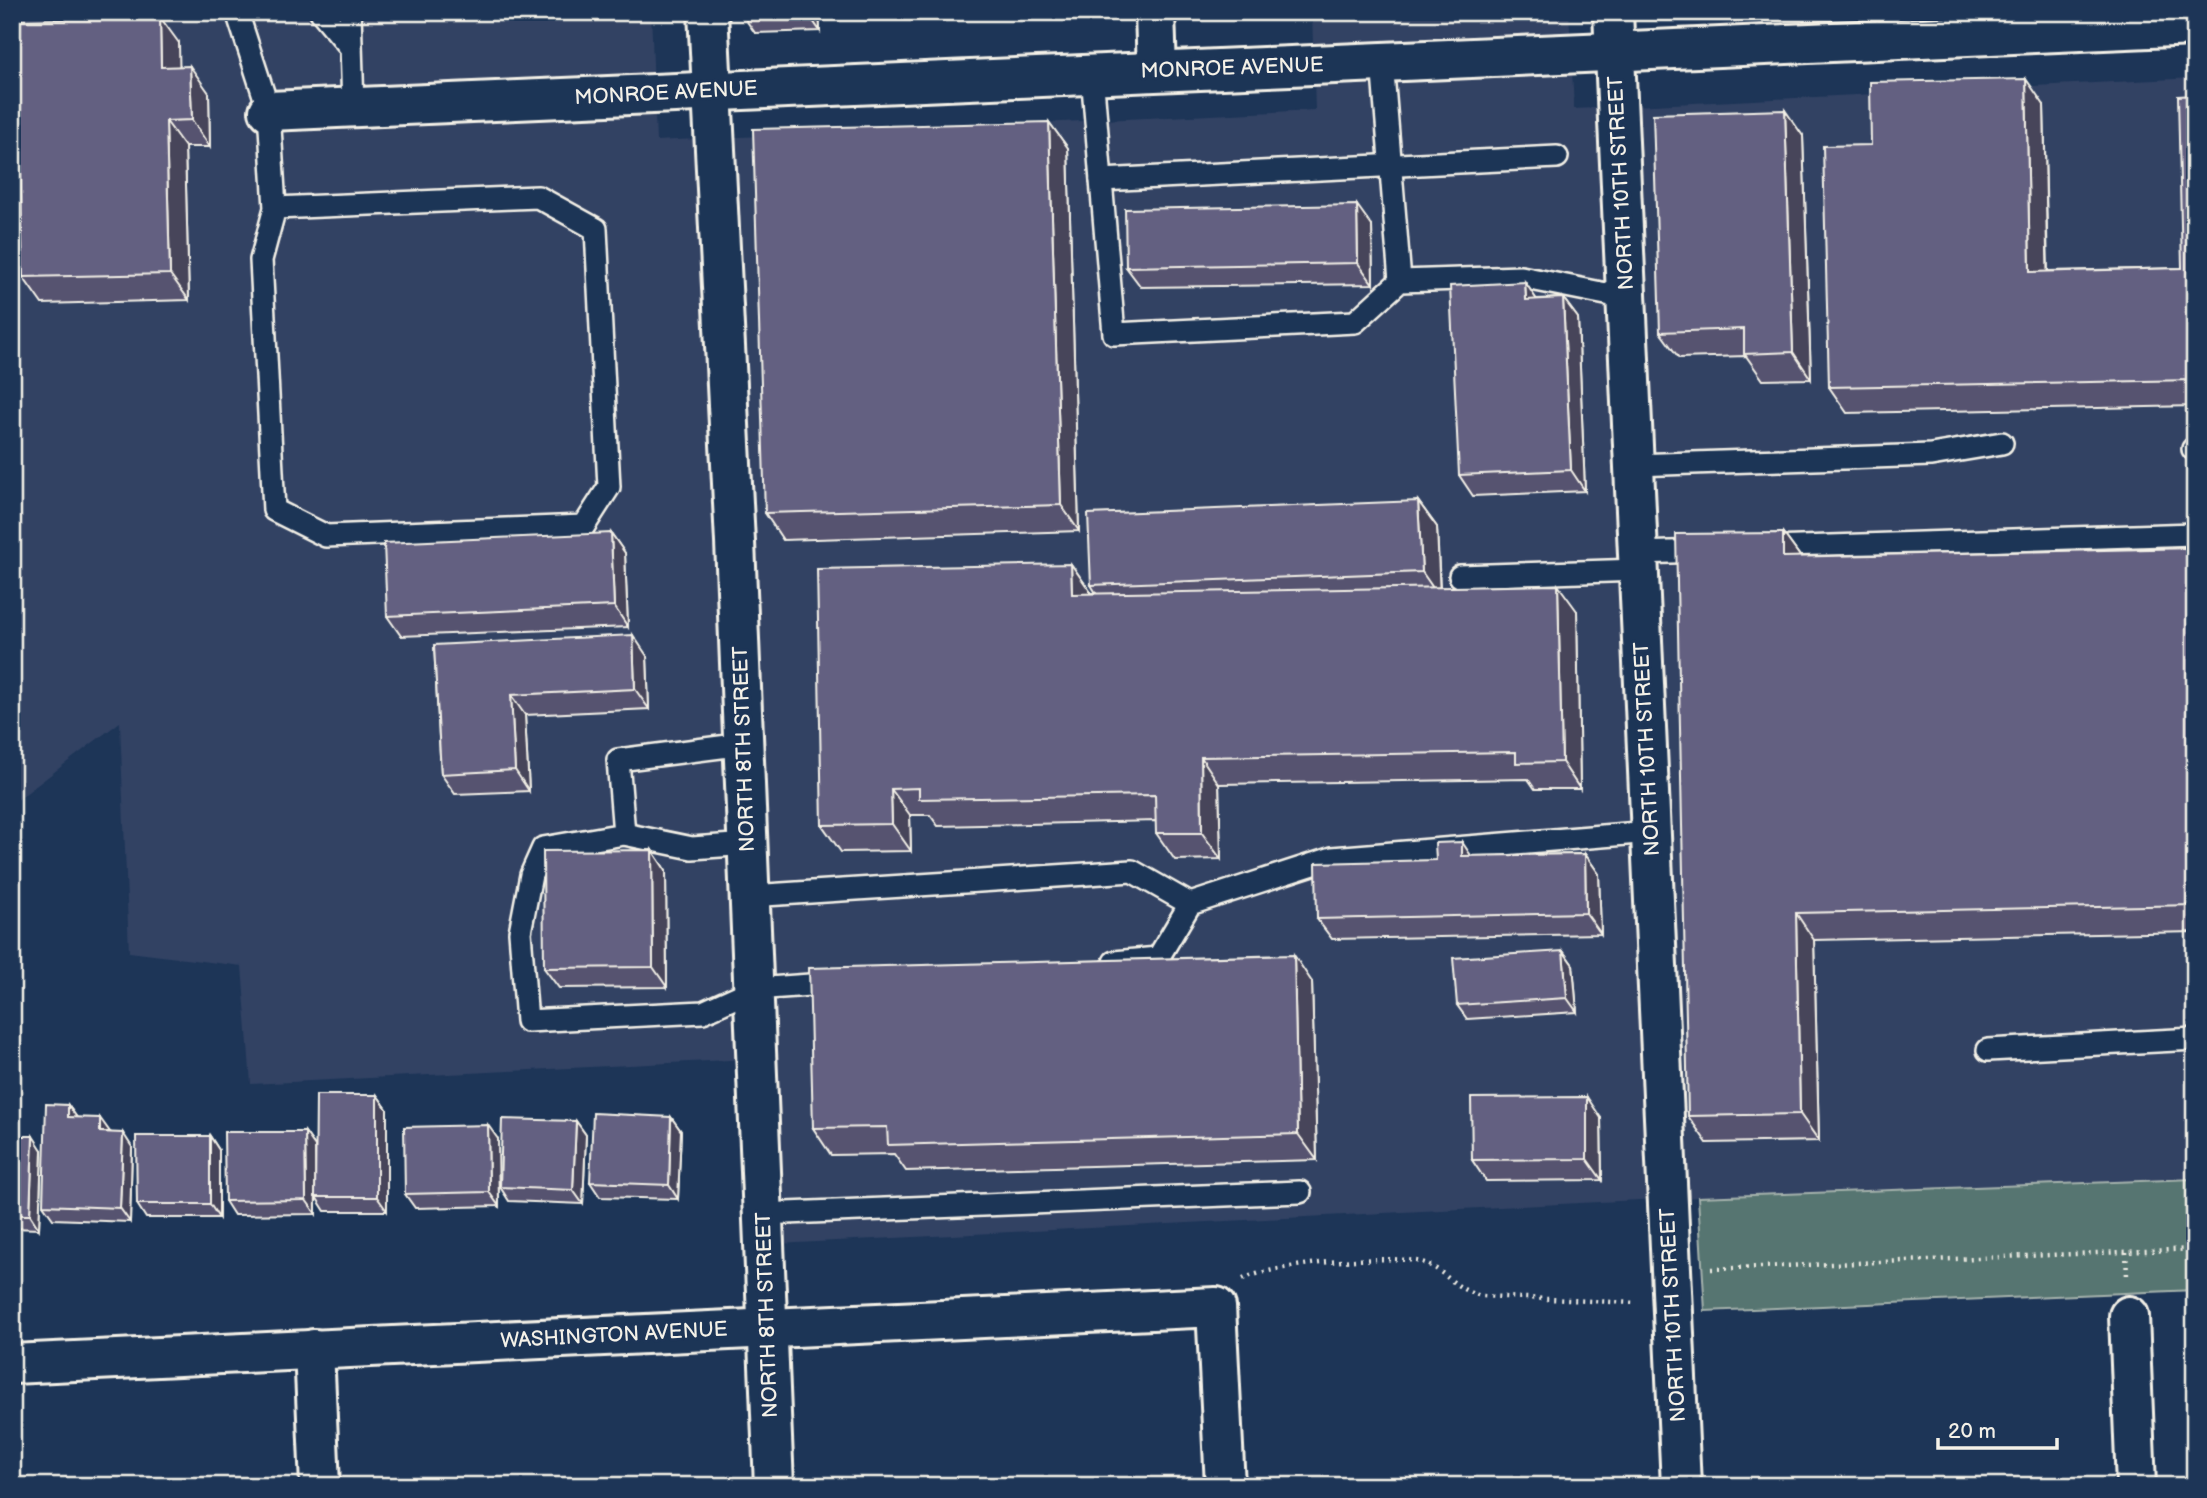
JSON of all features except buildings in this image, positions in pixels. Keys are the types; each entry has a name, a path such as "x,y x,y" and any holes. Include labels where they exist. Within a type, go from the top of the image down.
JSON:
{"street":[{"name":"NORTH 8TH STREET","path":"708,12 744,744 774,1486"},
{"path":"1154,12 1157,71"},
{"name":"NORTH 10TH STREET","path":"1613,12 1681,1486"},
{"name":"MONROE AVENUE","path":"269,110 1615,51 2067,22 2195,26"},
{"path":"1216,1307 1225,1486"},
{"name":"WASHINGTON AVENUE","path":"12,1364 1216,1307"},
{"path":"2129,1316 2137,1486"},
{"path":"314,1349 320,1486"}],"lane":[{"path":"237,12 269,110 275,208 261,260 274,510 326,536 584,526 609,487 596,229 538,197 275,208"},
{"path":"321,12 351,48"},
{"path":"349,12 353,107"},
{"path":"1382,61 1400,281"},
{"path":"1092,74 1114,334 1355,322 1400,281 1521,277 1626,299"},
{"path":"1101,180 1557,157"},
{"path":"1634,465 1931,455 2002,443"},
{"path":"1752,549 2195,534"},
{"path":"1460,576 1638,562 1726,550"},
{"path":"624,834 618,760 744,744"},
{"path":"1088,964 1157,958 1190,904 1332,858 1651,832"},
{"path":"748,844 692,848 624,834 543,849 531,876 520,932 527,1021 703,1012 754,989 865,981"},
{"path":"750,896 1132,871 1190,904"},
{"path":"1988,1050 2195,1039"},
{"path":"762,1214 1300,1192"}],"path":[{"path":"1216,1307 1232,1286 1258,1272 1326,1264 1397,1260 1422,1262 1466,1293 1482,1296 1672,1287 2195,1249"}],"shaded area":[{"path":"12,12 651,12 656,141 1315,110 1312,12 1569,12 1574,109 2195,78 2195,1179 1698,1197 777,1244 769,1058 251,1084 242,966 129,952 120,722 12,804"}],"green space":[{"path":"2195,1179 2195,1290 1705,1311 1698,1197"}]}
